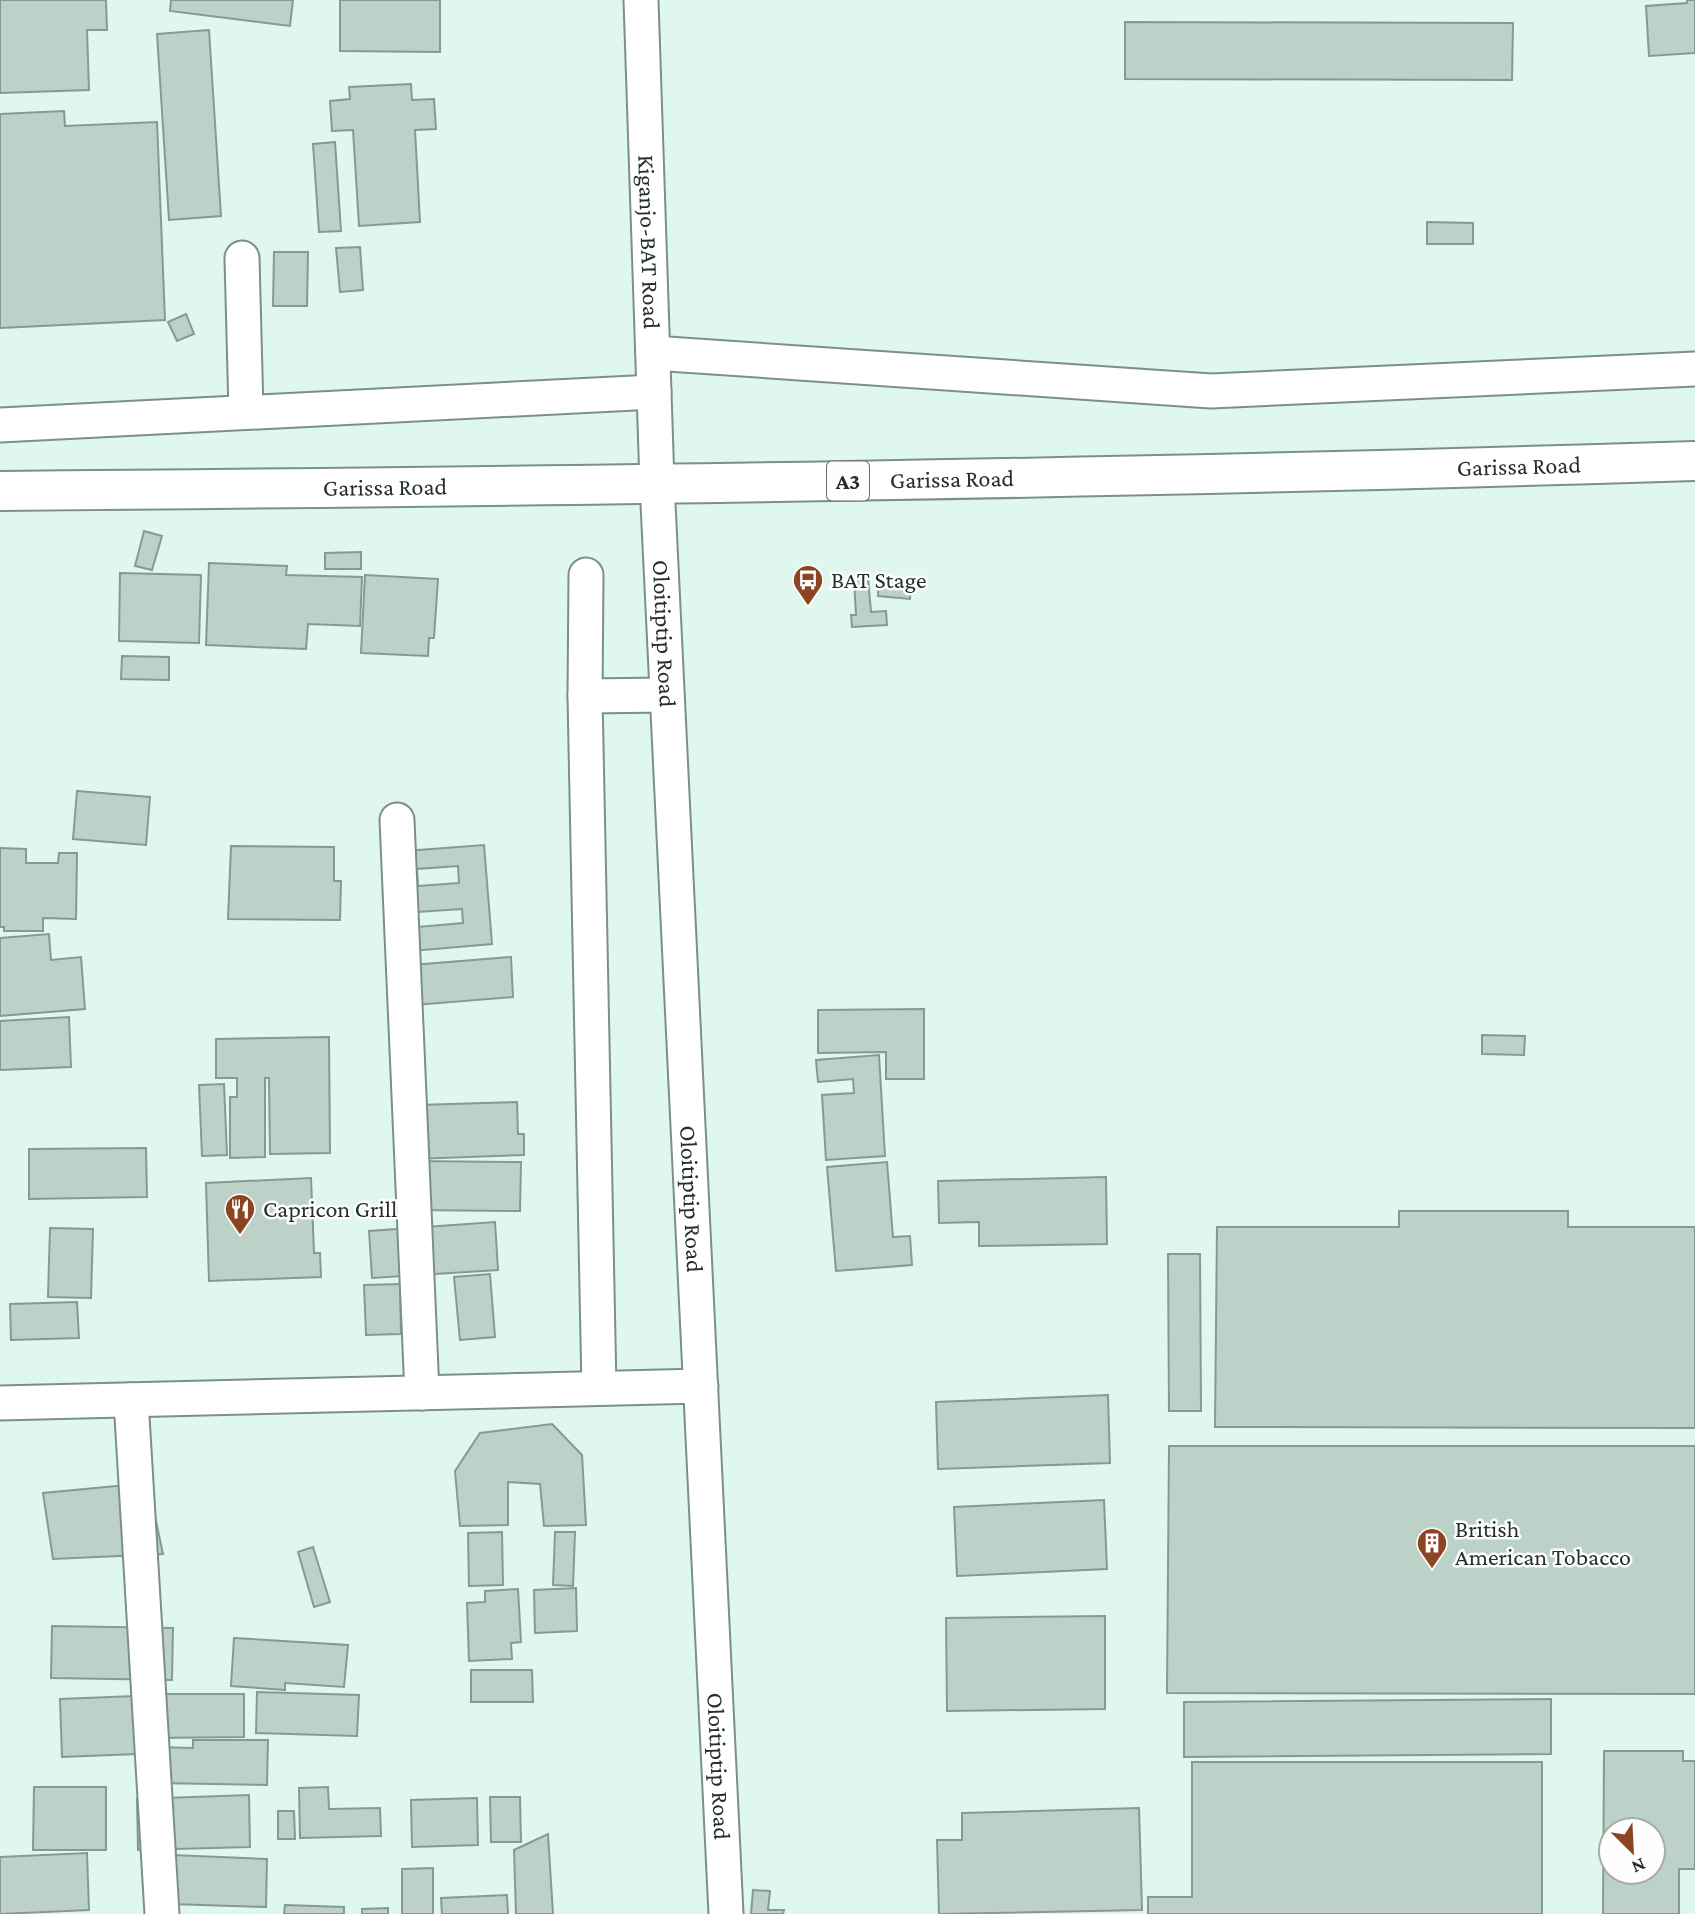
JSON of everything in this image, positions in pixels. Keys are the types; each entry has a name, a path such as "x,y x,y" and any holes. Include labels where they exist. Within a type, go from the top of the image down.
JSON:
{"highway":[{"name":"Garissa Road","path":"0,491 1302,474 1695,461"}],"street":[{"name":"Kiganjo-BAT Road","path":"641,0 657,483"},
{"path":"242,258 246,412"},
{"path":"653,354 1211,391 1695,369"},
{"path":"0,425 654,392"},
{"name":"Oloitiptip Road","path":"657,483 726,1914"},
{"path":"586,575 585,696 598,1388"},
{"path":"585,696 667,695"},
{"path":"397,820 422,1392"},
{"path":"0,1404 701,1386"},
{"path":"131,1400 162,1914"}],"building":[{"path":"0,0 106,0 107,30 87,30 89,90 0,93"},
{"path":"171,0 293,0 290,26 170,11"},
{"path":"340,0 440,0 440,52 340,51"},
{"path":"1687,0 1695,0 1695,53 1649,56 1646,6 1687,3"},
{"path":"1125,22 1513,23 1512,80 1125,79"},
{"path":"209,30 221,216 169,220 157,34"},
{"path":"411,84 412,100 434,99 436,129 415,130 420,222 359,226 353,130 332,131 330,101 350,99 349,87"},
{"path":"64,111 65,126 157,122 165,320 0,328 0,114"},
{"path":"335,142 341,231 319,232 313,144"},
{"path":"1427,222 1473,223 1473,244 1427,244"},
{"path":"360,247 363,290 340,292 336,248"},
{"path":"274,252 308,252 307,306 273,306"},
{"path":"186,314 194,334 177,341 168,322"},
{"path":"144,531 162,536 152,570 135,566"},
{"path":"361,552 361,569 325,569 325,553"},
{"path":"209,563 287,566 286,575 362,577 360,626 308,624 306,649 206,645"},
{"path":"120,573 201,575 199,643 119,641"},
{"path":"365,575 438,579 434,638 429,638 428,656 361,653"},
{"path":"868,578 871,612 886,611 887,625 852,627 851,615 856,615 854,579"},
{"path":"879,578 911,582 910,599 878,596"},
{"path":"122,656 169,657 169,680 121,679"},
{"path":"77,791 150,797 146,845 73,839"},
{"path":"484,845 492,944 400,952 392,852","holes":["458,866 459,883 418,886 417,869","462,909 463,923 418,927 417,912"]},
{"path":"231,846 334,847 334,881 341,881 340,920 228,919"},
{"path":"0,848 26,849 26,863 58,863 59,853 77,853 76,919 43,918 43,931 4,931 4,927 0,927"},
{"path":"49,934 51,960 81,957 85,1009 0,1016 0,938"},
{"path":"511,957 513,997 403,1006 400,966"},
{"path":"924,1009 924,1079 886,1079 886,1052 818,1053 818,1010"},
{"path":"69,1017 71,1067 0,1070 0,1021"},
{"path":"1482,1035 1525,1036 1524,1055 1482,1054"},
{"path":"329,1037 330,1153 270,1154 269,1078 265,1078 265,1157 230,1158 230,1097 237,1097 237,1078 216,1078 216,1039"},
{"path":"879,1055 885,1156 826,1160 822,1095 854,1093 853,1079 818,1082 816,1060"},
{"path":"224,1084 227,1155 202,1156 199,1085"},
{"path":"517,1102 518,1134 524,1134 524,1155 414,1159 417,1105"},
{"path":"146,1148 147,1197 29,1199 29,1149"},
{"path":"414,1161 521,1162 520,1211 413,1210"},
{"path":"887,1162 893,1237 910,1236 912,1265 836,1271 827,1167"},
{"path":"1106,1177 1107,1244 979,1246 979,1222 939,1223 938,1181"},
{"path":"311,1178 314,1253 320,1253 321,1277 209,1281 206,1183"},
{"path":"1399,1211 1568,1211 1568,1227 1695,1227 1695,1428 1215,1427 1217,1227 1399,1227"},
{"path":"495,1222 498,1270 372,1278 369,1231"},
{"path":"50,1228 93,1229 91,1298 48,1297"},
{"path":"1168,1254 1200,1254 1201,1411 1169,1411"},
{"path":"490,1274 495,1337 460,1340 454,1277"},
{"path":"400,1284 401,1334 366,1335 364,1285"},
{"path":"77,1302 79,1338 11,1340 10,1304"},
{"path":"1108,1395 1110,1463 938,1469 936,1402"},
{"path":"552,1424 582,1455 586,1525 544,1526 540,1484 508,1482 508,1525 460,1526 455,1471 480,1433"},
{"name":"British American Tobacco","path":"1169,1446 1695,1446 1695,1694 1167,1693"},
{"path":"148,1483 163,1554 53,1559 43,1493"},
{"path":"1104,1500 1107,1569 957,1576 954,1507"},
{"path":"502,1532 503,1585 469,1586 468,1533"},
{"path":"555,1532 575,1532 573,1586 553,1585"},
{"path":"313,1547 330,1602 314,1607 298,1552"},
{"path":"576,1588 577,1631 535,1633 534,1590"},
{"path":"518,1589 521,1642 511,1643 512,1659 469,1661 467,1603 485,1602 485,1591"},
{"path":"1105,1616 1105,1709 947,1711 946,1618"},
{"path":"52,1626 173,1628 172,1680 51,1678"},
{"path":"234,1638 348,1645 344,1687 285,1683 285,1690 231,1686"},
{"path":"471,1670 532,1670 533,1702 471,1702"},
{"path":"257,1692 359,1695 357,1736 256,1733"},
{"path":"150,1694 244,1694 244,1737 150,1738"},
{"path":"135,1696 137,1754 62,1757 60,1699"},
{"path":"1551,1699 1551,1754 1184,1757 1184,1702"},
{"path":"193,1740 268,1740 267,1785 157,1783 157,1747 193,1748"},
{"path":"1604,1751 1683,1751 1683,1761 1695,1761 1695,1869 1679,1869 1679,1914 1603,1914 1603,1886 1667,1886 1667,1816 1604,1816"},
{"path":"1192,1762 1542,1762 1542,1914 1148,1914 1148,1897 1192,1897"},
{"path":"34,1787 106,1787 106,1850 33,1850"},
{"path":"328,1787 329,1809 380,1808 381,1836 300,1838 299,1788"},
{"path":"249,1795 250,1847 138,1850 137,1799"},
{"path":"490,1797 520,1797 521,1842 491,1842"},
{"path":"477,1798 478,1845 412,1847 411,1800"},
{"path":"1139,1808 1142,1910 939,1914 937,1840 962,1840 962,1813"},
{"path":"278,1811 294,1811 295,1839 278,1839"},
{"path":"548,1834 553,1914 516,1914 514,1850"},
{"path":"87,1853 89,1910 0,1914 0,1857"},
{"path":"172,1855 267,1859 266,1907 170,1904"},
{"path":"433,1868 433,1914 402,1914 402,1869"},
{"path":"753,1890 770,1891 768,1910 784,1910 783,1914 751,1914"},
{"path":"507,1895 508,1914 442,1914 441,1898"},
{"path":"285,1905 344,1907 344,1914 284,1914"},
{"path":"388,1908 388,1914 362,1914 362,1909"}],"place":[{"name":"BAT Stage","path":"808,607"},
{"name":"Capricon Grill","path":"240,1236"},
{"name":"British American Tobacco","path":"1432,1570"}]}
